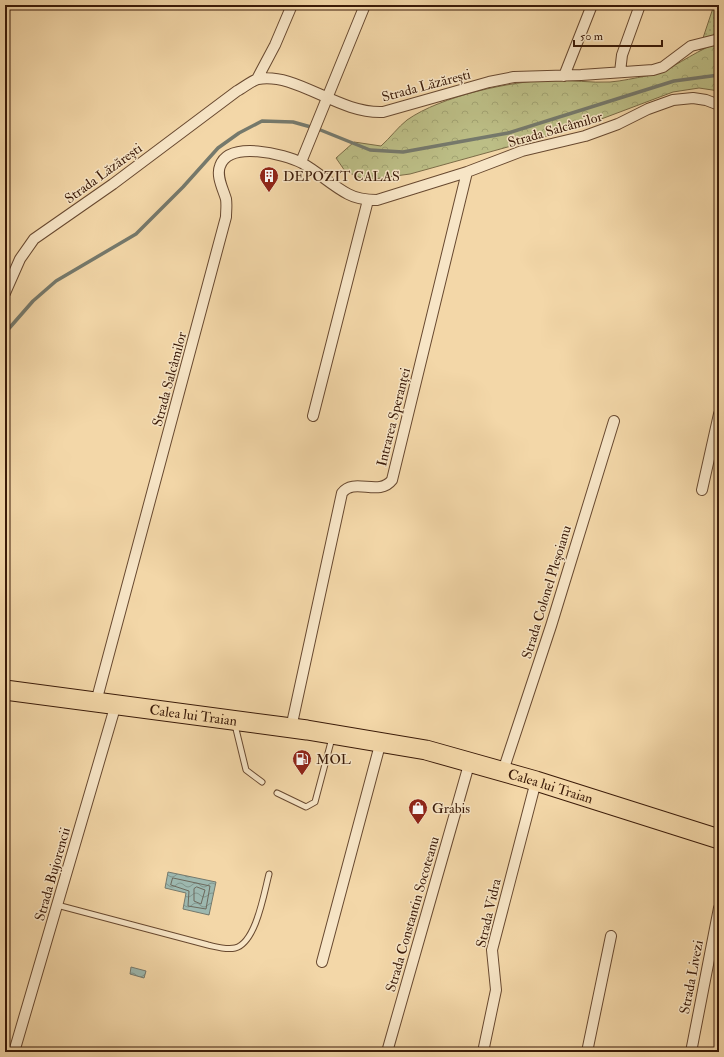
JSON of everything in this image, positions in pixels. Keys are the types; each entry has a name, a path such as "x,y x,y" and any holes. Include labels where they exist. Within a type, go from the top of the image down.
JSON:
{"highway":[{"name":"Calea lui Traian","path":"6,692 116,704 292,728 381,741 426,750 470,761 536,781 719,839"}],"street":[{"path":"257,79 275,45 292,5"},
{"path":"365,5 301,162 349,194 368,200 377,200 467,172"},
{"path":"564,76 592,5"},
{"path":"620,72 622,55 640,5"},
{"name":"Strada Lăzărești","path":"5,293 20,259 34,239 113,184 237,91 257,79 274,79 289,82 353,108 370,112 383,112 489,82 529,75 564,76 653,70 663,66 691,46 719,39"},
{"name":"Strada Salcâmilor","path":"467,172 522,151 585,136 618,124 648,109 673,100 693,98 706,100 719,105"},
{"name":"Strada Salcâmilor","path":"96,702 226,217 226,200 220,180 220,167 225,158 244,151 261,151 301,162"},
{"name":"Intrarea Speranței","path":"292,728 342,493 345,489 351,486 381,488 388,485 392,480 467,172"},
{"path":"313,416 368,200"},
{"path":"702,490 719,414"},
{"name":"Strada Colonel Pleșoianu","path":"503,771 551,626 614,420"},
{"name":"Strada Bujorencii","path":"14,1052 116,704"},
{"path":"322,962 381,741"},
{"name":"Strada Constantin Socoteanu","path":"387,1052 470,761"},
{"name":"Strada Vidra","path":"483,1052 496,990 492,950 536,781"},
{"name":"Strada Livezi","path":"691,1052 719,908"},
{"path":"587,1052 611,936"}],"lane":[{"path":"234,720 246,770 262,782"},
{"path":"278,793 306,807 315,802 333,734"},
{"path":"57,905 208,945 222,948 236,948 245,942 250,934 262,901 269,874"}],"green space":[{"path":"714,5 719,5 719,44 699,50"},
{"path":"715,44 719,44 719,91 699,88 673,92 580,127 410,174 366,180 345,171 336,158 354,142 381,146 407,120 421,111 457,97 477,91 535,81 552,80 610,82 646,76 655,74 673,66"}],"water":[{"path":"168,872 216,882 209,915 183,909 186,893 165,888"},
{"path":"131,967 146,971 144,978 130,974"}],"waterway":[{"path":"5,333 33,301 56,281 136,234 183,187 218,148 239,133 262,121 293,122 318,129 370,150 403,152 508,133 674,81 719,75"}],"place":[{"name":"DEPOZIT CALAS","path":"269,193"},
{"name":"MOL","path":"302,776"},
{"name":"Grabis","path":"418,825"}]}
